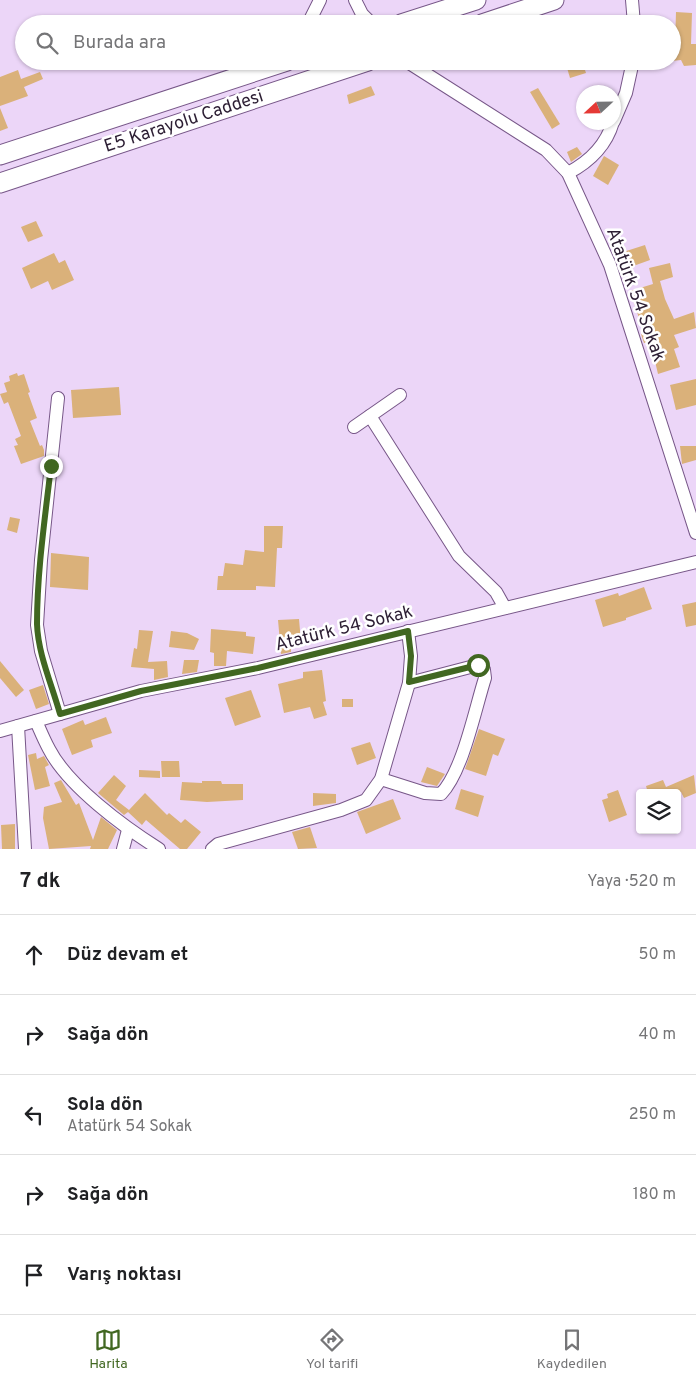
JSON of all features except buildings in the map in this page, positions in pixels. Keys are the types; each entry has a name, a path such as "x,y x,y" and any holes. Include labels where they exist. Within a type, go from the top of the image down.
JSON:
{"highway":[{"path":"429,15 476,0"},
{"path":"509,15 554,0"},
{"name":"E5 Karayolu Caddesi","path":"0,155 260,70"},
{"name":"E5 Karayolu Caddesi","path":"0,183 341,70"}],"street":[{"path":"312,15 320,0"},
{"path":"355,0 363,15"},
{"path":"632,0 633,15"},
{"name":"Atatürk 54 Sokak","path":"420,70 546,150 568,173 610,266 696,533"},
{"path":"621,104 626,92 631,70"},
{"path":"568,173 595,154 610,130"},
{"path":"354,427 400,395"},
{"path":"58,398 41,560 37,625 42,651 60,714"},
{"path":"370,416 459,556 496,592 505,608"},
{"name":"Atatürk 54 Sokak","path":"0,731 141,691 258,668 696,562"},
{"path":"212,849 218,844 341,810 366,800 380,780 409,682 411,656 408,631"},
{"path":"380,780 425,793 441,794 448,786 458,765 486,678 484,670 478,665 409,682"},
{"path":"36,720 49,750 80,788 128,830 160,849"},
{"path":"18,726 26,849"},
{"path":"123,849 128,830"}],"route":[{"path":"51,466 41,560 37,625 42,651 60,714 141,691 258,668 408,631 411,656 409,682 478,665"}]}
